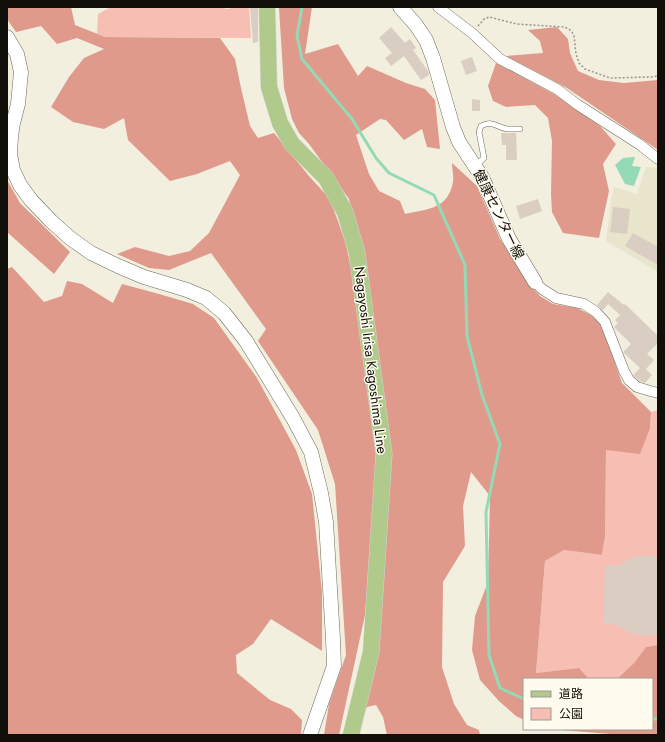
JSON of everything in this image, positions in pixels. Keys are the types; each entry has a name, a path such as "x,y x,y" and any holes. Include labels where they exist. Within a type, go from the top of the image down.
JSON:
{"main road":[{"name":"Nagayoshi Irisa Kagoshima Line","path":"267,7 269,87 280,123 292,144 326,178 345,212 357,253 384,454 371,652 350,735"}],"street":[{"name":"健康センター線","path":"400,7 416,25 426,40 459,142 482,177 508,239 535,282 542,289 556,298 584,304 596,312 605,322 629,380 637,387 650,392 658,393"},
{"path":"438,7 472,33 500,59 557,90 639,144 658,159"},
{"path":"7,37 17,54 21,72 18,104 13,123 9,153 13,170 20,185 27,195 51,221 70,238 91,253 118,266 206,298 224,313 246,341 293,418 311,452 326,522 334,639 334,666 310,735"}],"lane":[{"path":"476,166 484,158 479,132 481,126 492,123 506,128 520,129"}],"path":[{"path":"472,33 484,19 489,17 517,24 564,27 569,29 574,36 576,54 579,63 585,69 610,78 658,76"}],"shaded area":[{"path":"7,7 71,7 75,25 105,37 220,38 235,59 250,126 258,138 274,133 330,199 345,241 361,311 378,459 365,615 339,735 324,735 329,704 346,655 335,484 318,430 258,341 266,329 211,253 169,270 149,268 117,254 135,247 169,256 190,251 209,233 240,175 230,161 197,174 170,181 128,140 124,118 104,129 73,122 51,107 69,77 84,58 104,49 77,38 57,44 41,26 16,32 7,19"},
{"path":"312,7 305,54 338,44 358,76 367,66 406,83 425,89 435,100 440,149 427,147 422,129 404,140 386,120 380,119 356,135 369,174 379,191 400,201 405,214 429,209 442,203 447,198 453,182 452,163 477,186 500,239 530,285 540,296 553,304 577,308 591,315 602,326 622,383 651,412 650,428 640,454 606,450 605,537 602,555 564,550 545,561 536,673 579,668 588,678 523,678 523,720 516,716 499,701 480,680 472,650 475,616 488,582 490,496 471,472 463,506 465,546 443,582 442,667 454,704 467,725 479,730 480,735 387,735 383,717 376,705 367,707 356,735 390,447 365,271 349,199 309,144 299,133 292,119 284,88 279,8"},
{"path":"557,27 568,39 570,53 578,71 599,80 624,83 658,80 658,150 567,88 506,56 543,53 540,41 528,30"},
{"path":"496,63 554,94 600,126 616,144 603,164 609,191 599,238 563,233 552,212 552,141 548,118 535,105 506,107 493,101 488,86"},
{"path":"635,157 632,166 641,167 634,186 625,184 615,165 623,158"},
{"path":"646,167 658,168 658,272 606,241 614,187 637,194"},
{"path":"7,180 20,203 70,252 54,274 7,232"},
{"path":"12,267 44,302 62,296 67,281 82,284 113,303 122,284 193,304 214,318 257,378 296,450 312,494 322,592 322,651 271,619 253,644 236,655 237,673 270,700 291,709 302,720 301,735 7,735 7,269"},
{"path":"658,645 658,735 623,735 560,730 653,730 653,678 618,678 634,663 646,647"}],"green space":[{"path":"111,7 215,7 228,9 235,7 249,7 251,38 105,37 97,34 98,14"},
{"path":"658,410 658,645 646,647 634,663 618,678 588,678 579,668 536,673 545,561 564,550 602,555 605,537 606,450 650,428 651,412"}],"building":[{"path":"250,7 258,7 258,42 253,43"},
{"path":"391,27 405,43 410,39 416,48 413,50 428,71 429,75 421,80 404,56 391,66 385,58 392,53 379,38"},
{"path":"472,57 477,71 466,75 461,61"},
{"path":"472,99 480,100 480,111 472,111"},
{"path":"501,133 516,133 517,160 506,160 506,145 502,145"},
{"path":"538,199 542,211 520,219 516,206"},
{"path":"613,207 630,209 627,234 610,232"},
{"path":"633,233 658,247 658,265 625,246"},
{"path":"608,292 624,305 625,304 658,336 658,343 647,354 654,360 646,369 652,375 645,383 633,375 640,368 623,352 631,344 614,327 618,323 615,320 620,315 608,304 603,310 597,305"},
{"path":"640,556 652,556 658,559 658,634 652,636 639,635 629,632 618,625 603,624 605,565 618,566 629,559"}],"waterway":[{"path":"302,7 297,36 302,59 352,119 376,158 389,173 434,195 465,265 467,336 482,395 500,444 486,512 489,655 500,688 523,699"},
{"path":"653,719 658,719"}]}
